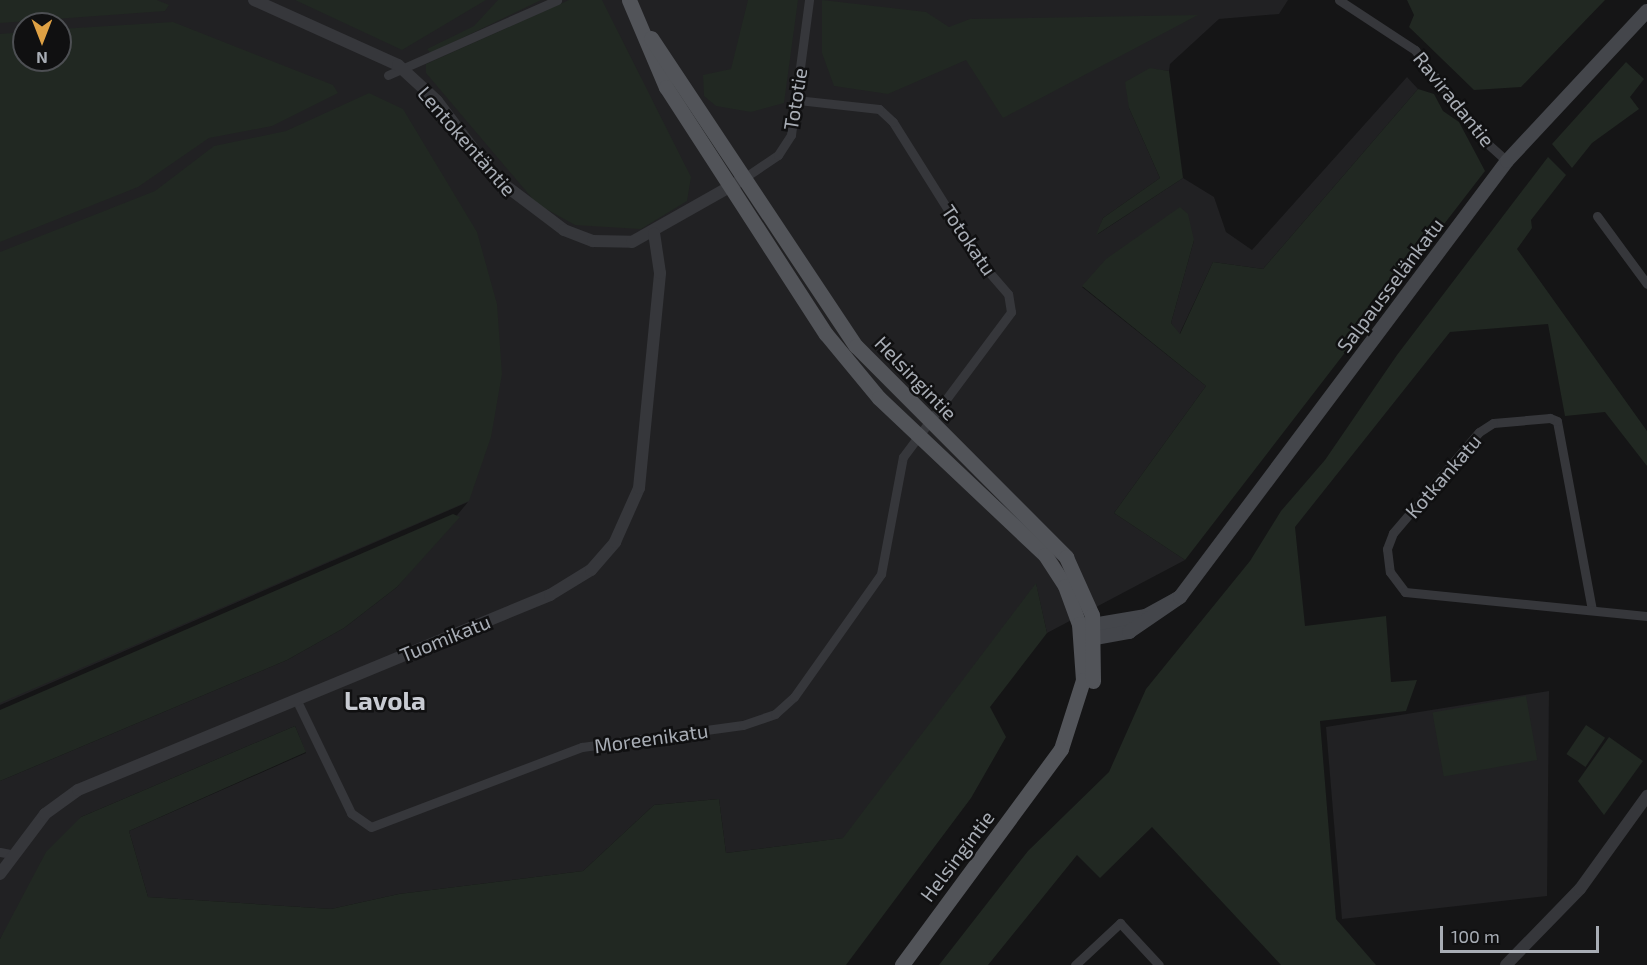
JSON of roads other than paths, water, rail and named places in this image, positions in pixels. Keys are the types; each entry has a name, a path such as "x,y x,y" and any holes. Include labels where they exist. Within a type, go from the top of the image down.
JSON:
{"main road":[{"name":"Helsingintie","path":"632,5 835,319 928,422 1058,545 1083,588 1090,632 1080,699 1045,772 902,965"},
{"name":"Helsingintie","path":"632,5 666,87 728,188 826,334 918,436 1045,555 1090,632"},
{"name":"Salpausselänkatu","path":"1090,632 1141,627 1180,597 1507,161 1647,11"}],"street":[{"name":"Lentokentäntie","path":"254,0 371,50 404,70 437,100 494,177 544,219 593,241 632,242 654,233 744,178"},
{"path":"388,75 404,70 557,0"},
{"name":"Tototie","path":"744,178 784,146 798,100 809,0"},
{"name":"Raviradantie","path":"1339,0 1415,50 1479,136 1507,161"},
{"name":"Totokatu","path":"798,100 879,109 893,122 982,264 1008,294 1011,312 1002,329 918,436"},
{"path":"1597,216 1647,284"},
{"name":"Tuomikatu","path":"0,874 5,853 54,805 78,790 550,595 579,580 610,549 632,509 643,464 660,273 654,233"},
{"name":"Kotkankatu","path":"1592,610 1557,421 1550,418 1493,423 1479,432 1393,533 1387,549 1390,572 1405,592 1592,610 1647,615"},
{"name":"Moreenikatu","path":"296,699 351,813 371,827 582,747 743,725 774,714 794,697 874,589 890,545 898,468 918,436"},
{"path":"1506,965 1580,889 1647,796"},
{"path":"1075,965 1120,923 1160,965"}],"district":[{"name":"Lavola","path":"385,700"}]}
